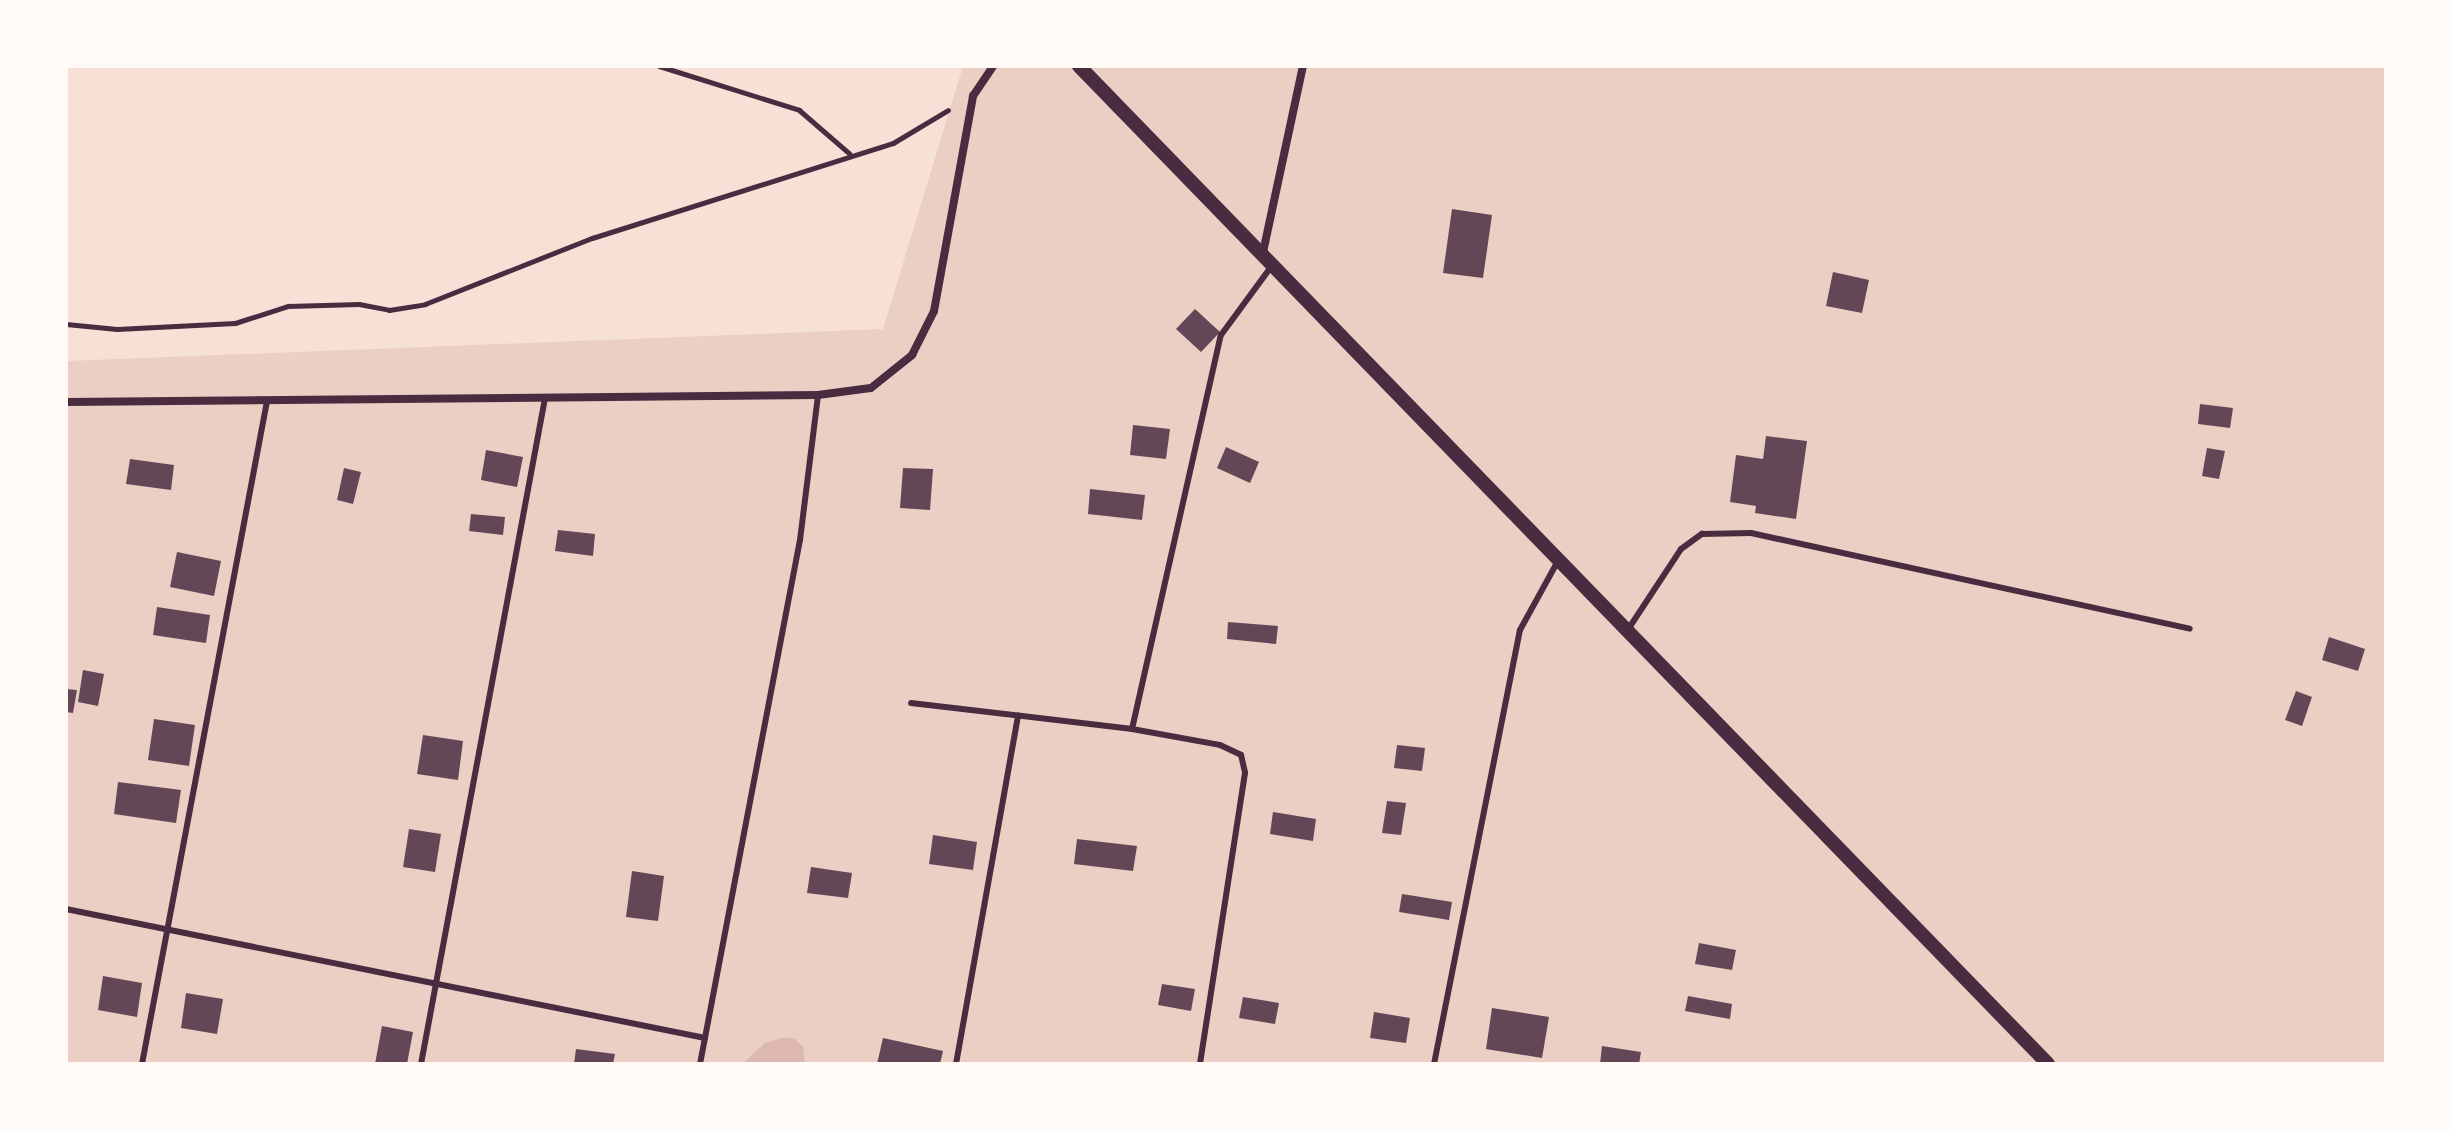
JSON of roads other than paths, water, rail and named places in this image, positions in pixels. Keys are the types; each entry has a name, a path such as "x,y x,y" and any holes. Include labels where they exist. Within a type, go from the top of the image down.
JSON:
{"street":[{"path":"66,402 818,395 871,388 912,355 934,311 973,96 993,66"},
{"path":"1079,66 2048,1064"},
{"path":"1267,262 1303,66"}],"lane":[{"path":"1132,729 1221,335 1267,262"},
{"path":"700,1064 800,540 818,395"},
{"path":"421,1064 545,398"},
{"path":"142,1064 267,401"},
{"path":"1627,631 1681,549 1702,534 1751,533 2190,629"},
{"path":"1434,1064 1520,630 1558,561"},
{"path":"911,703 1132,729 1220,745 1241,755 1245,773 1200,1064"},
{"path":"956,1064 1018,715"},
{"path":"66,909 705,1038"}]}
